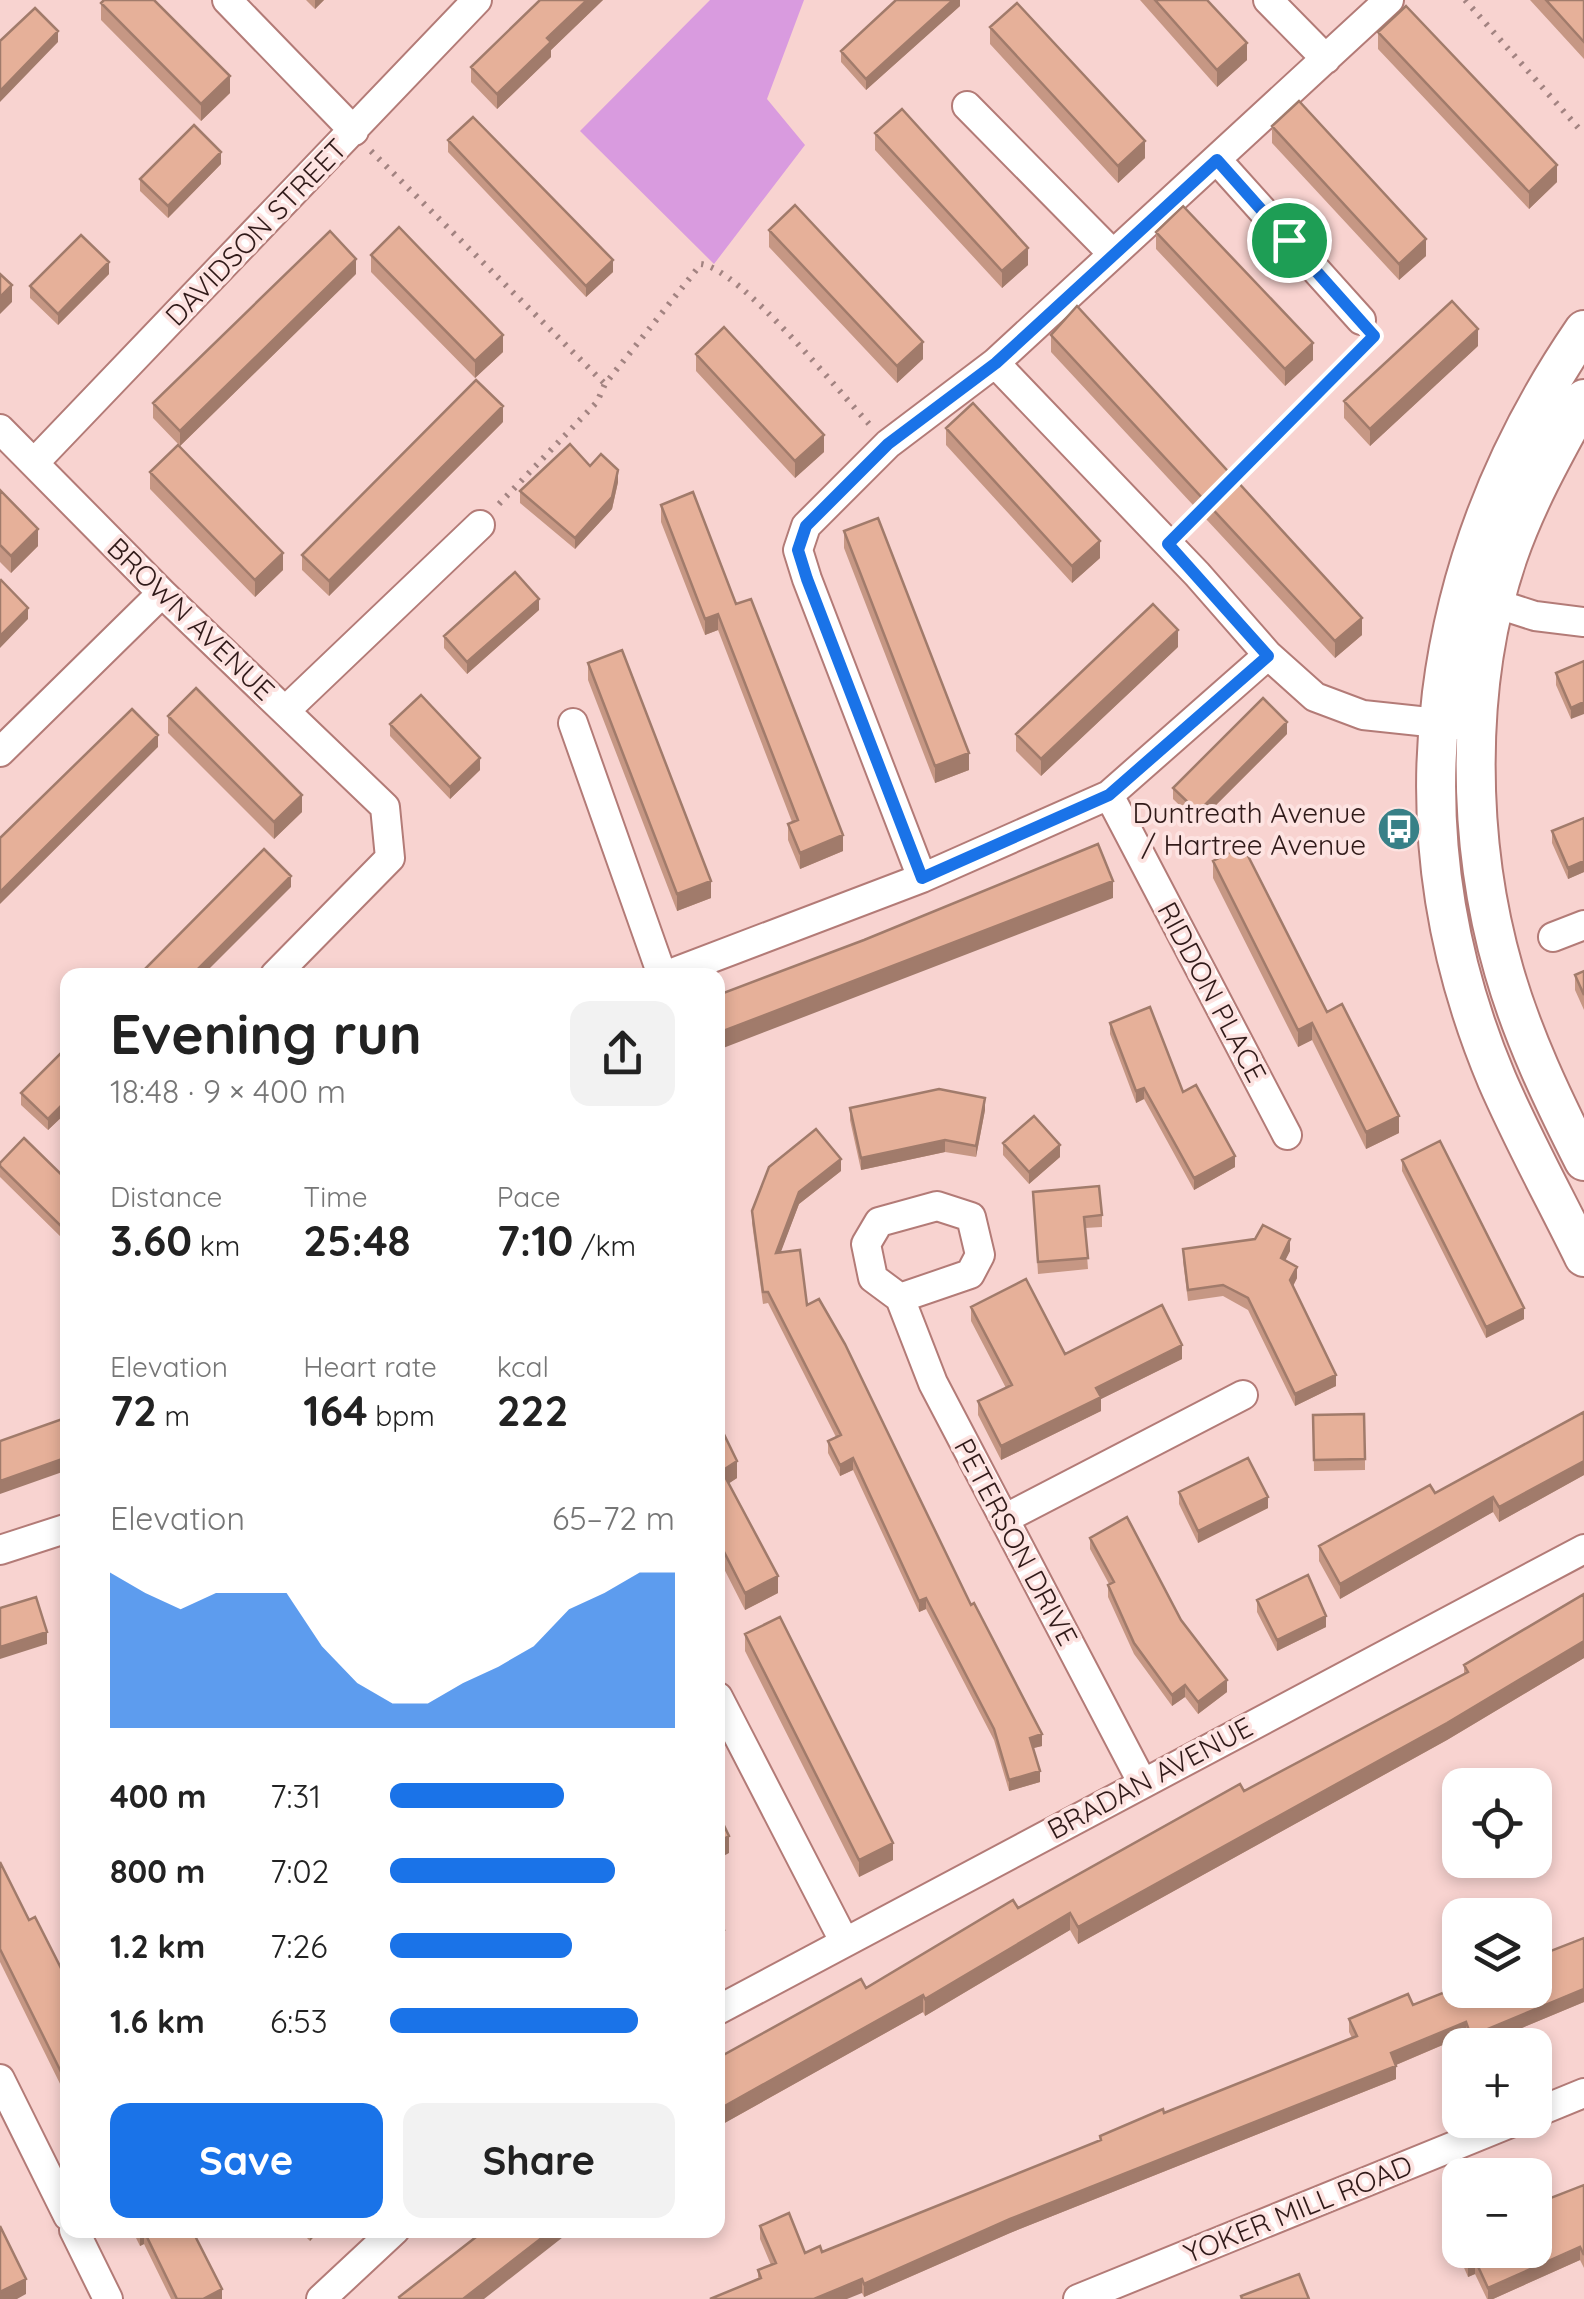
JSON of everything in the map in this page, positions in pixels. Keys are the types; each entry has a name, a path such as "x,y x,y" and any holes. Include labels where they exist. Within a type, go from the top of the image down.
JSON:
{"street":[{"path":"228,0 354,131"},
{"name":"DAVIDSON STREET","path":"34,463 477,0"},
{"path":"1268,0 1326,60"},
{"path":"922,878 798,550 806,526 888,444 996,363 1389,0"},
{"path":"967,106 1113,254"},
{"path":"1217,160 1361,320"},
{"path":"1584,330 1505,468 1458,593 1436,726 1438,850 1463,978 1497,1079 1584,1257"},
{"path":"996,363 1268,656 1315,698 1363,715 1436,726 1479,725"},
{"path":"1584,398 1539,480 1507,557 1495,603 1479,725 1479,810 1493,930 1520,1020 1584,1160"},
{"name":"BROWN AVENUE","path":"0,429 162,593 386,807 390,858 281,968"},
{"path":"285,711 480,525"},
{"path":"0,752 162,593"},
{"path":"1458,593 1535,616 1584,622"},
{"path":"684,968 922,878 1109,795 1268,656"},
{"path":"572,723 662,968"},
{"name":"RIDDON PLACE","path":"1109,795 1287,1135"},
{"path":"1552,937 1584,925"},
{"name":"PETERSON DRIVE","path":"900,1298 933,1383 1142,1782"},
{"path":"1004,1520 1243,1395"},
{"path":"0,1550 60,1531"},
{"name":"BRADAN AVENUE","path":"725,2006 1584,1549"},
{"path":"725,1712 844,1941"},
{"path":"0,2079 60,2200"},
{"path":"1552,2106 1584,2093"},
{"name":"YOKER MILL ROAD","path":"1078,2299 1474,2138"},
{"path":"78,2238 108,2299"},
{"path":"321,2299 386,2238"}],"path":[{"path":"1464,0 1582,132"},
{"path":"354,131 605,384"},
{"path":"480,525 597,402 605,384 702,264 713,266 751,296 888,444"},
{"path":"1222,489 1374,336 1361,320"},
{"path":"1168,544 1208,503"}],"shaded area":[{"path":"710,0 804,0 767,99 805,145 714,264 580,131"}],"building":[{"path":"154,0 230,76 201,104 101,3"},
{"path":"540,0 587,0 547,38 551,42 497,94 471,67"},
{"path":"896,0 953,0 866,79 841,51"},
{"path":"1155,0 1207,0 1247,43 1217,70"},
{"path":"1546,0 1584,0 1584,42"},
{"path":"1017,3 1145,141 1118,166 990,27"},
{"path":"1406,6 1557,165 1529,192 1378,32"},
{"path":"35,8 58,31 0,91 0,41"},
{"path":"1299,101 1426,239 1399,264 1272,126"},
{"path":"902,109 1028,248 1002,271 875,133"},
{"path":"473,117 613,260 586,286 448,140"},
{"path":"194,125 221,152 168,206 140,179"},
{"path":"795,205 923,342 897,366 769,230"},
{"path":"1183,206 1313,343 1285,369 1156,232"},
{"path":"399,227 503,335 475,361 371,255"},
{"path":"330,231 356,259 180,431 153,403"},
{"path":"81,235 109,262 58,314 30,286"},
{"path":"0,274 12,285 0,297"},
{"path":"1452,301 1478,329 1370,429 1344,401"},
{"path":"1077,306 1362,618 1335,641 1051,335"},
{"path":"724,327 824,435 795,461 696,354"},
{"path":"476,380 503,406 329,581 302,555"},
{"path":"973,403 1100,541 1072,566 946,428"},
{"path":"570,444 590,466 601,454 618,470 612,497 575,538 520,491"},
{"path":"178,445 283,553 255,580 150,472"},
{"path":"0,490 38,529 11,556 0,545"},
{"path":"693,492 736,604 751,599 843,835 800,853 788,824 798,820 718,614 705,619 661,505"},
{"path":"878,518 969,753 935,766 844,531"},
{"path":"515,572 539,599 467,662 444,636"},
{"path":"0,581 28,608 0,636"},
{"path":"1153,604 1178,630 1041,759 1016,734"},
{"path":"622,650 711,881 677,894 588,663"},
{"path":"1584,661 1584,702 1571,708 1556,673"},
{"path":"196,688 302,795 274,822 168,716"},
{"path":"421,695 480,758 450,787 390,724"},
{"path":"1263,698 1287,722 1198,812 1173,788"},
{"path":"132,709 158,735 0,892 0,838"},
{"path":"1584,818 1584,861 1568,868 1552,831"},
{"path":"1098,844 1113,881 725,1030 725,992"},
{"path":"1243,846 1327,1012 1342,1004 1399,1116 1366,1132 1312,1023 1298,1030 1213,861"},
{"path":"264,849 291,876 199,968 146,968"},
{"path":"1584,971 1584,995 1575,975"},
{"path":"1150,1007 1183,1092 1196,1085 1235,1156 1194,1178 1144,1088 1136,1091 1110,1023"},
{"path":"60,1054 60,1107 48,1119 21,1093"},
{"path":"939,1089 985,1098 976,1146 945,1140 861,1158 850,1108"},
{"path":"1034,1116 1060,1145 1029,1172 1003,1143"},
{"path":"816,1129 841,1159 799,1192 776,1253 800,1250 807,1305 819,1299 845,1344 971,1605 974,1603 1042,1734 1030,1738 1040,1771 1009,1780 994,1729 926,1598 919,1601 853,1458 840,1465 828,1441 841,1435 768,1292 763,1292 752,1211 769,1167"},
{"path":"24,1138 60,1173 60,1225 0,1166"},
{"path":"1440,1141 1524,1308 1486,1327 1402,1160"},
{"path":"1099,1186 1102,1215 1084,1217 1088,1258 1038,1262 1033,1192"},
{"path":"1263,1225 1290,1239 1281,1258 1297,1267 1290,1280 1336,1375 1295,1394 1248,1298 1223,1285 1188,1290 1183,1249 1255,1239"},
{"path":"1026,1279 1065,1354 1162,1305 1182,1345 1096,1388 1101,1397 1001,1446 978,1401 1012,1385 971,1307"},
{"path":"1584,1412 1584,1461 1499,1507 1493,1497 1340,1584 1319,1546 1430,1485 1435,1493"},
{"path":"1364,1414 1365,1459 1314,1460 1313,1415"},
{"path":"60,1420 60,1460 0,1481 0,1441"},
{"path":"725,1436 737,1461 725,1469"},
{"path":"1248,1458 1268,1497 1198,1531 1179,1492"},
{"path":"725,1477 778,1576 745,1593 725,1554"},
{"path":"1127,1517 1181,1620 1227,1680 1198,1702 1185,1685 1172,1695 1134,1643 1108,1585 1114,1582 1090,1538"},
{"path":"1308,1575 1326,1616 1277,1640 1257,1600"},
{"path":"1584,1594 1584,1641 1447,1723 1078,1927 1070,1913 925,1999 923,1995 725,2106 725,2054 861,1979 866,1988 1013,1900 1018,1908 1240,1784 1244,1791 1468,1672 1464,1665"},
{"path":"36,1597 47,1632 0,1647 0,1608"},
{"path":"780,1617 893,1843 859,1860 745,1634"},
{"path":"0,1862 29,1920 35,1917 60,1966 60,2070 0,1949"},
{"path":"1584,1938 1584,1989 1552,2002 1552,1950"},
{"path":"1442,1993 1442,2008 1538,2008 1490,2028 1468,2028 1466,2022 1442,2028 1442,2032 1391,2053 1396,2066 1010,2219 864,2284 862,2279 814,2299 710,2299 761,2278 758,2270 776,2263 760,2226 789,2213 805,2253 820,2246 822,2252 1101,2140 1100,2136 1163,2109 1164,2113 1357,2036 1349,2019 1408,1994 1413,2005"},
{"path":"1584,2185 1584,2255 1580,2247 1552,2259 1552,2197"},
{"path":"0,2226 26,2279 0,2292"},
{"path":"147,2238 196,2238 222,2289 203,2299 177,2299"},
{"path":"475,2238 542,2238 463,2299 399,2297"},
{"path":"1479,2268 1533,2268 1488,2288"},
{"path":"1299,2274 1309,2299 1242,2299 1241,2296"}],"place":[{"name":"Duntreath Avenue / Hartree Avenue","path":"1399,829"}],"route":[{"path":"1217,160 1289,240 1374,336 1168,544 1268,656 1109,795 922,878 807,579 798,550 806,526 888,444 996,363 1217,160"}]}
